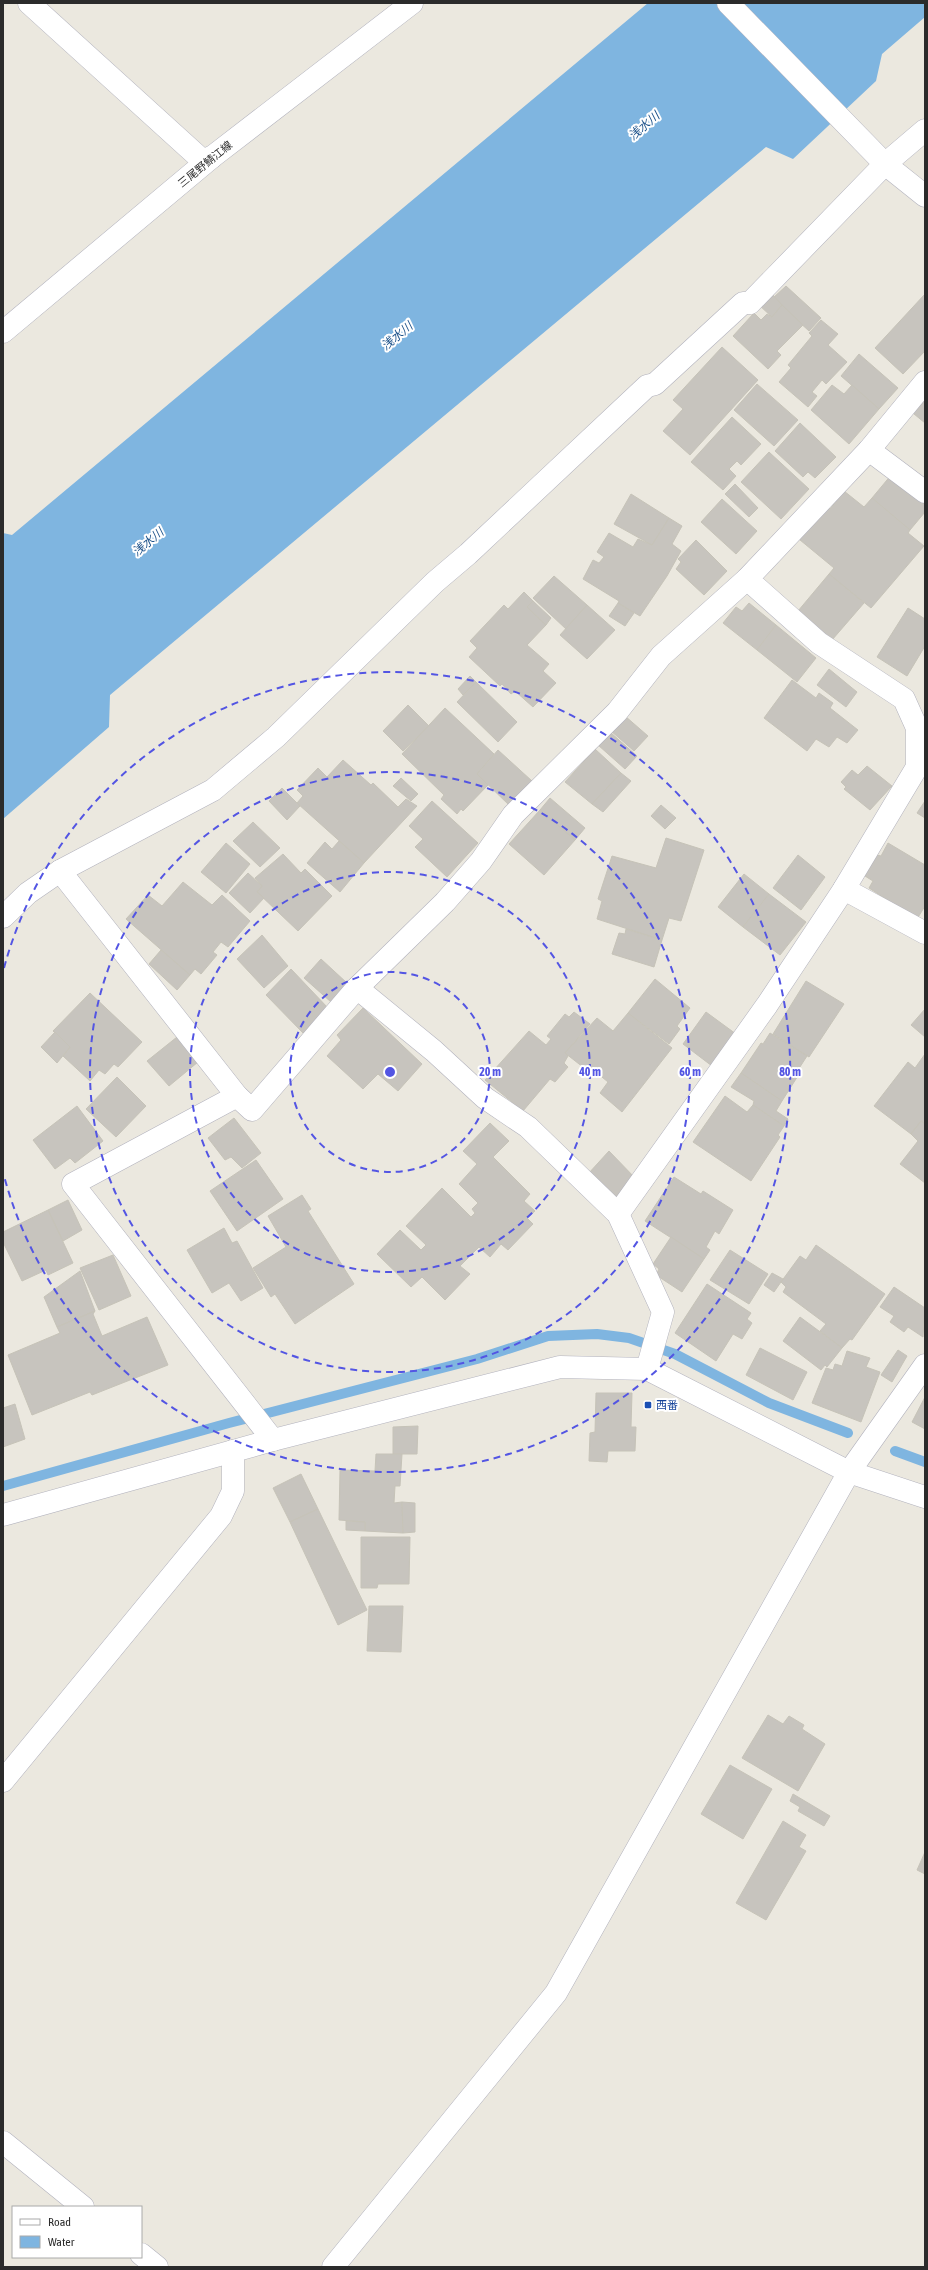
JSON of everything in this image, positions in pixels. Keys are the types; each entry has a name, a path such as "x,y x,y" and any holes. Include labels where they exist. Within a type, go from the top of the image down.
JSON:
{"street":[{"path":"29,3 202,160 212,157"},
{"name":"三尾野鯖江線","path":"3,332 212,157 412,3"},
{"path":"728,3 885,164 925,196"},
{"path":"3,917 28,893 60,871 214,790 276,737 435,582 468,554 647,386 655,384 743,302 750,303 885,164 925,130"},
{"path":"60,871 237,1096 252,1110 357,988 445,902 481,861 513,815 617,712 661,656 747,580 869,450 925,382"},
{"path":"869,450 925,492"},
{"path":"618,1214 767,1005 844,889 917,768 917,728 904,699 819,644 747,580"},
{"path":"844,889 925,933"},
{"path":"357,988 434,1051 485,1098 528,1127 618,1214 663,1312 649,1362"},
{"path":"237,1096 73,1184 269,1435"},
{"path":"3,1515 234,1451 269,1435 560,1367 649,1362 849,1472 925,1497"},
{"path":"333,2267 556,1993 849,1472 925,1365"},
{"path":"3,1781 220,1516 233,1491 234,1451"},
{"path":"3,2142 82,2206"},
{"path":"142,2255 157,2267"}],"water":[{"name":"浅水川","path":"648,3 925,3 925,17 882,54 876,81 793,159 766,147 110,695 109,727 3,819 3,533 12,535"}],"building":[{"path":"786,286 821,318 809,331 773,298"},
{"path":"771,293 782,305 772,317 759,305"},
{"path":"925,294 925,351 903,374 875,348"},
{"path":"782,305 803,325 777,351 781,355 768,369 733,336 754,313 761,320 767,314 772,317"},
{"path":"821,320 838,334 828,345 847,362 826,384 822,380 812,392 817,396 808,407 779,382 791,368 788,365 812,336 809,333"},
{"path":"722,347 758,380 690,455 663,431 683,409 673,400"},
{"path":"859,354 898,388 879,409 841,376"},
{"path":"757,384 798,420 774,446 734,410"},
{"path":"832,385 844,394 852,385 879,409 849,444 811,410"},
{"path":"919,396 925,401 925,423 908,409"},
{"path":"732,417 761,444 741,465 737,461 729,469 736,476 723,490 691,462"},
{"path":"800,423 836,457 815,478 808,472 803,477 775,451"},
{"path":"769,452 809,489 781,519 741,482"},
{"path":"892,474 925,501 925,512 910,530 872,498"},
{"path":"735,484 758,508 749,517 725,494"},
{"path":"844,491 864,507 872,498 910,530 908,533 924,546 871,608 829,574 834,568 794,535 821,503 830,509"},
{"path":"631,494 669,518 652,545 614,524"},
{"path":"722,499 757,531 736,554 701,522"},
{"path":"669,518 682,526 672,544 681,551 667,576 640,616 583,579 593,560 599,563 604,557 597,552 609,533 633,547 638,539 652,545"},
{"path":"696,540 727,571 704,595 676,569 681,562 678,559"},
{"path":"829,574 864,603 832,640 798,611"},
{"path":"554,576 587,605 566,629 533,598"},
{"path":"524,592 533,601 527,607 546,625 527,645 549,664 543,671 556,683 533,707 515,691 511,694 502,684 500,686 469,657 477,648 470,641 504,605 508,609"},
{"path":"533,601 551,618 546,625 527,607"},
{"path":"618,603 634,613 625,626 609,616"},
{"path":"749,603 776,625 757,650 723,623 736,607 742,611"},
{"path":"587,605 615,630 587,659 560,635"},
{"path":"908,608 925,619 925,646 907,676 877,657"},
{"path":"776,625 816,658 797,682 757,650"},
{"path":"829,669 857,692 846,707 817,685"},
{"path":"470,676 476,682 463,695 458,689"},
{"path":"792,680 816,698 819,693 833,703 830,708 858,730 847,743 837,737 829,747 816,739 807,751 764,718"},
{"path":"476,682 517,722 498,742 457,702"},
{"path":"408,705 429,726 403,751 383,731"},
{"path":"445,708 494,754 477,774 488,785 463,811 461,809 457,814 441,799 444,795 402,754"},
{"path":"625,716 648,736 634,751 611,731"},
{"path":"610,732 637,756 625,769 598,745"},
{"path":"595,749 621,773 592,804 565,782"},
{"path":"498,750 532,781 510,806 477,774"},
{"path":"343,760 371,785 373,783 398,807 406,799 417,806 364,863 297,803 303,796 297,790 318,768 327,777"},
{"path":"867,766 892,786 870,810 844,789 846,787 841,782 852,770 858,775"},
{"path":"621,773 631,781 603,812 592,804"},
{"path":"401,778 418,794 411,801 393,786"},
{"path":"282,788 300,806 287,820 269,801"},
{"path":"550,798 585,828 575,840 540,810"},
{"path":"432,801 478,843 447,877 415,847 423,839 409,826"},
{"path":"925,801 925,818 917,813"},
{"path":"661,805 676,818 665,829 651,816"},
{"path":"540,810 575,840 544,875 509,844"},
{"path":"253,822 280,848 260,867 233,841"},
{"path":"666,838 704,850 681,921 669,918 662,940 597,919 602,901 598,899 612,856 656,868"},
{"path":"339,841 364,863 340,892 307,863 325,842 332,849"},
{"path":"226,843 250,864 226,893 201,872"},
{"path":"888,843 925,865 925,906 917,919 869,888 873,881 865,876 877,855 881,856"},
{"path":"283,854 301,873 305,869 332,896 298,931 257,892 262,886 255,878"},
{"path":"798,855 825,877 801,910 773,888"},
{"path":"248,873 262,886 257,892 264,898 250,913 229,893"},
{"path":"744,874 769,894 743,927 718,907"},
{"path":"183,882 212,905 222,895 250,921 228,947 221,942 213,952 217,955 201,974 195,969 190,975 126,919 148,895 162,906"},
{"path":"769,894 806,922 780,955 743,927"},
{"path":"626,929 662,940 654,967 612,954 619,933 625,934"},
{"path":"262,935 288,966 264,988 237,959"},
{"path":"161,950 190,975 177,990 149,964"},
{"path":"321,959 347,983 331,1002 304,978"},
{"path":"291,969 328,1008 303,1033 266,995"},
{"path":"655,979 690,1008 677,1026 680,1029 669,1044 628,1013"},
{"path":"806,981 844,1004 809,1057 773,1034"},
{"path":"90,993 142,1042 118,1067 114,1064 105,1074 99,1070 90,1081 63,1056 70,1047 53,1031"},
{"path":"363,1008 422,1064 398,1091 378,1074 363,1089 327,1056 341,1040 337,1035"},
{"path":"925,1009 925,1037 911,1025"},
{"path":"574,1012 590,1024 565,1053 568,1056 564,1063 568,1067 555,1082 550,1079 523,1111 485,1080 529,1031 546,1045 551,1039 547,1036 565,1014 569,1017"},
{"path":"706,1012 736,1034 712,1066 683,1044"},
{"path":"628,1013 672,1048 622,1112 600,1093 608,1082 591,1068 588,1071 565,1053 597,1018 613,1031"},
{"path":"55,1032 70,1047 57,1063 41,1047"},
{"path":"770,1033 807,1056 798,1070 801,1071 782,1101 741,1073 761,1043 763,1044"},
{"path":"177,1037 198,1062 169,1086 147,1061"},
{"path":"925,1054 925,1124 921,1121 911,1134 874,1106 908,1062 915,1068"},
{"path":"741,1073 782,1101 776,1111 788,1119 784,1126 753,1105 754,1101 731,1087"},
{"path":"117,1077 146,1106 116,1137 86,1109"},
{"path":"725,1096 747,1112 753,1105 784,1126 778,1135 780,1137 751,1181 693,1142"},
{"path":"77,1106 103,1141 75,1163 70,1158 55,1169 33,1140"},
{"path":"234,1118 261,1153 242,1168 231,1157 225,1160 208,1138"},
{"path":"921,1121 925,1124 925,1183 900,1164 918,1141 911,1134"},
{"path":"490,1123 509,1141 493,1157 530,1194 524,1201 535,1211 527,1218 533,1224 508,1250 501,1244 490,1257 479,1247 460,1266 470,1274 445,1300 422,1277 411,1287 377,1254 400,1230 421,1250 426,1245 406,1226 442,1188 471,1217 475,1213 472,1209 478,1203 459,1184 477,1164 463,1151"},
{"path":"609,1151 636,1179 615,1199 588,1174"},
{"path":"256,1160 283,1199 237,1231 210,1191"},
{"path":"674,1177 701,1194 703,1191 733,1210 719,1234 715,1231 706,1247 710,1250 704,1259 645,1221"},
{"path":"302,1195 311,1209 308,1211 354,1284 295,1324 275,1294 271,1297 253,1268 286,1247 268,1216"},
{"path":"68,1200 82,1230 63,1241 48,1210"},
{"path":"48,1210 73,1263 48,1275 46,1270 22,1281 3,1242 3,1232"},
{"path":"224,1228 232,1243 237,1241 263,1288 241,1301 229,1283 212,1293 187,1250"},
{"path":"671,1237 704,1259 682,1292 656,1275 659,1269 653,1264"},
{"path":"816,1245 885,1294 852,1340 850,1339 842,1348 820,1331 826,1324 783,1292 786,1287 781,1282 800,1256 806,1260"},
{"path":"730,1250 768,1274 749,1304 710,1280"},
{"path":"113,1255 131,1296 99,1310 80,1268"},
{"path":"80,1271 95,1311 57,1327 44,1297"},
{"path":"772,1273 783,1279 774,1292 764,1285"},
{"path":"707,1284 751,1313 747,1319 752,1323 742,1339 733,1334 716,1361 675,1333"},
{"path":"894,1287 925,1308 923,1337 908,1327 904,1332 890,1322 894,1316 880,1307"},
{"path":"95,1311 93,1314 102,1336 147,1317 168,1365 92,1395 90,1392 32,1415 8,1355 60,1333 57,1327"},
{"path":"800,1317 842,1348 827,1367 825,1365 821,1370 783,1341"},
{"path":"760,1348 807,1372 793,1400 746,1375"},
{"path":"898,1350 907,1356 892,1382 881,1375"},
{"path":"847,1351 870,1358 866,1367 880,1372 861,1422 812,1403 826,1368 833,1370 835,1364 842,1366"},
{"path":"596,1393 632,1393 631,1427 636,1427 635,1451 608,1451 607,1462 589,1461 590,1433 595,1432"},
{"path":"925,1397 925,1429 912,1422"},
{"path":"15,1404 25,1439 3,1447 3,1408"},
{"path":"418,1426 417,1454 393,1454 393,1427"},
{"path":"376,1454 402,1454 400,1486 395,1486 394,1503 402,1502 403,1533 365,1531 365,1522 339,1520 340,1470 375,1471"},
{"path":"301,1474 318,1509 290,1522 273,1488"},
{"path":"402,1502 415,1503 415,1532 403,1533"},
{"path":"318,1509 367,1610 338,1625 290,1522"},
{"path":"346,1521 365,1522 365,1531 346,1530"},
{"path":"361,1537 410,1537 409,1584 378,1584 377,1588 361,1588"},
{"path":"369,1606 403,1606 401,1652 367,1651"},
{"path":"768,1715 783,1724 789,1716 804,1725 802,1729 825,1744 798,1791 742,1758"},
{"path":"730,1765 772,1789 743,1839 701,1814"},
{"path":"793,1794 830,1816 824,1826 798,1811 800,1807 790,1801"},
{"path":"783,1821 806,1835 799,1847 806,1851 766,1920 736,1903"},
{"path":"925,1852 925,1874 917,1870"}],"waterway":[{"path":"3,1486 229,1423 477,1359 548,1336 597,1334 629,1338 675,1354 769,1403 848,1433"},
{"path":"895,1451 925,1462"}],"place":[{"name":"西番","path":"648,1405"}]}
